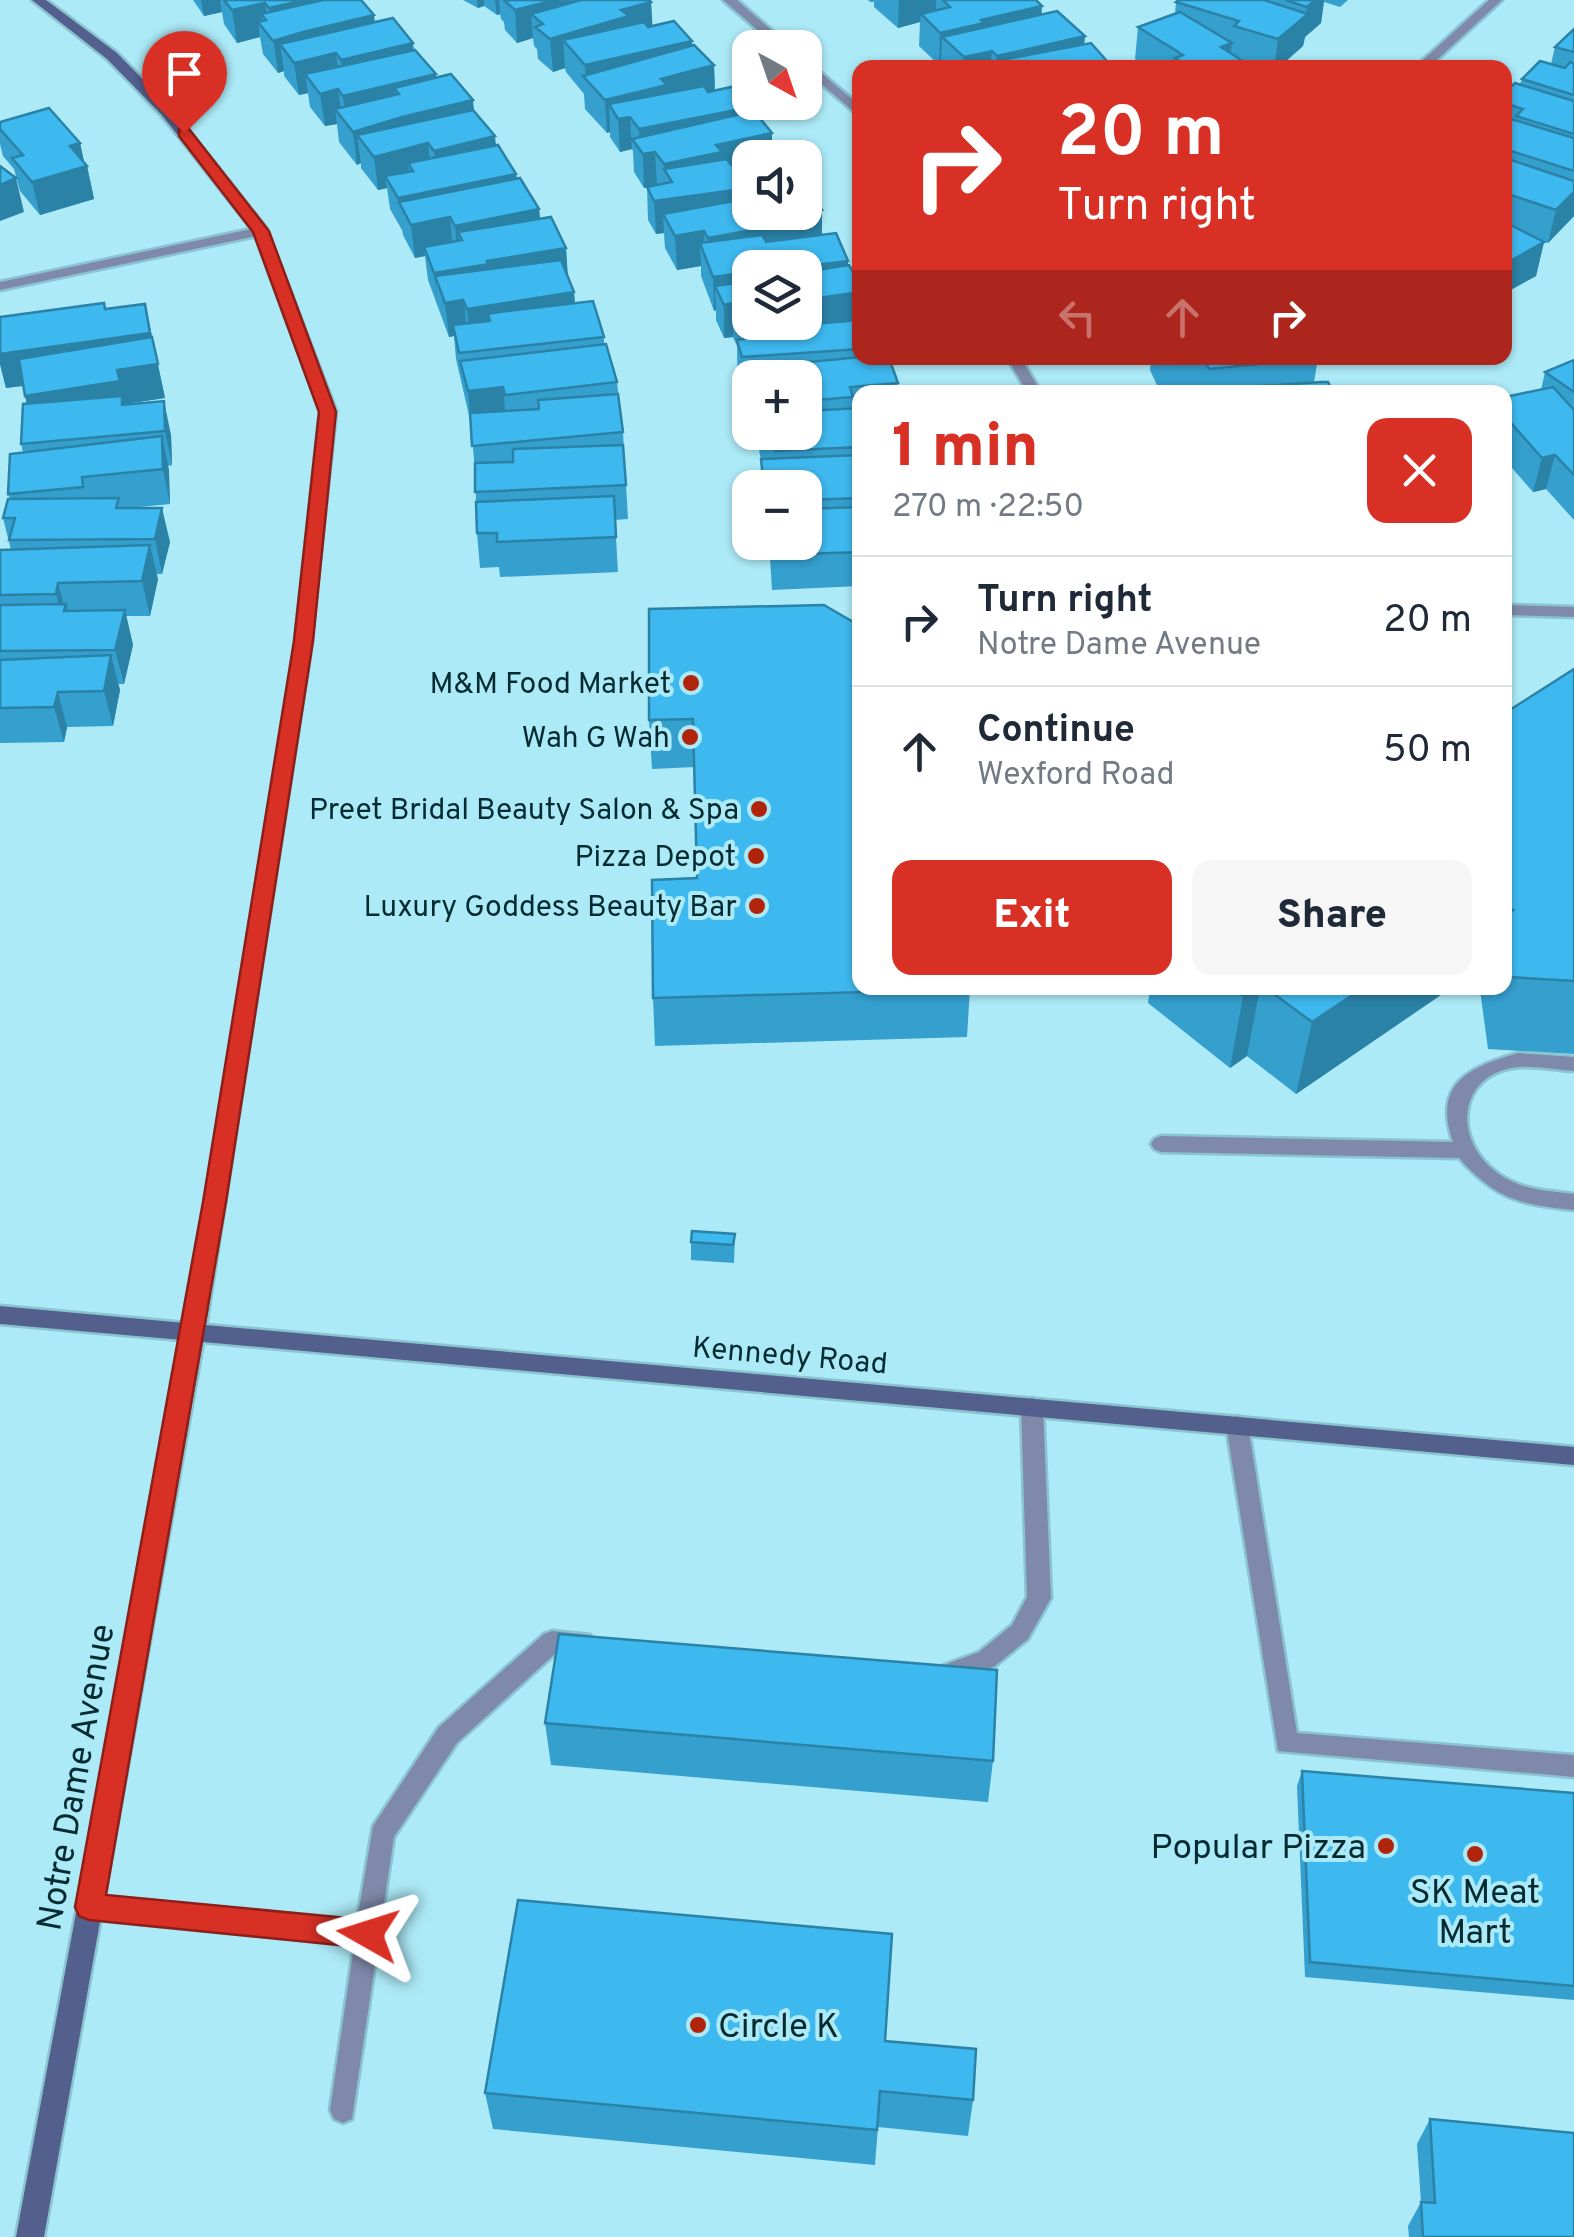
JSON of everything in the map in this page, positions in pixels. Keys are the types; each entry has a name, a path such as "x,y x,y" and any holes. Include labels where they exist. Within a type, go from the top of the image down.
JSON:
{"street":[{"name":"Notre Dame Avenue","path":"30,2237 194,1331 304,641 328,412 261,231 152,97 112,56 38,0"},
{"path":"729,0 765,30"},
{"path":"1429,60 1496,0"},
{"path":"822,78 852,106"},
{"path":"0,286 261,231"},
{"path":"1512,610 1574,612"},
{"path":"1574,1064 1544,1058 1511,1060 1484,1069 1464,1084 1454,1106 1454,1128 1463,1150 1481,1171 1506,1188 1536,1199 1574,1202"},
{"path":"1162,1144 1463,1150"},
{"name":"Kennedy Road","path":"0,1316 1574,1456"},
{"path":"916,1677 946,1675 988,1659 1020,1632 1039,1598 1032,1407"},
{"path":"1237,1425 1287,1742 1574,1766"},
{"path":"343,2110 382,1834 448,1735 552,1641 607,1644"},
{"path":"89,1907 368,1934"}],"building":[{"path":"224,0 305,0 269,8 265,3 232,10"},
{"path":"323,0 361,0 374,15 273,41 258,22 266,20 261,14"},
{"path":"504,0 555,0 515,10"},
{"path":"581,0 651,2 621,10 629,16 550,39 535,27 543,24 531,14"},
{"path":"943,0 1036,0 1042,6 940,33 921,14 950,7"},
{"path":"1264,0 1308,14 1278,39 1234,26 1239,21 1176,2"},
{"path":"1285,0 1315,0 1307,7"},
{"path":"1057,11 1085,36 997,56 992,51 964,57 942,37"},
{"path":"1180,12 1232,43 1221,47 1241,60 1178,60 1175,58 1183,55 1138,27"},
{"path":"393,18 413,43 341,60 336,53 294,63 280,44"},
{"path":"674,21 692,41 585,65 563,40 644,22 648,27"},
{"path":"1574,29 1574,52 1555,47"},
{"path":"1091,43 1106,60 1001,60"},
{"path":"694,45 714,65 661,79 667,85 605,100 583,76"},
{"path":"415,50 436,74 343,96 338,89 320,94 305,74"},
{"path":"1540,61 1565,68 1570,62 1574,64 1574,95 1522,79"},
{"path":"451,74 473,100 353,132 335,109 399,94 394,88"},
{"path":"1515,83 1574,101 1574,134 1516,116 1523,109 1512,105"},
{"path":"704,86 708,92 732,87 732,111 639,129 630,117 618,119 609,104"},
{"path":"49,108 80,143 70,146 87,166 32,182 12,158 23,155 0,129 0,122"},
{"path":"473,110 495,136 434,151 428,143 374,157 357,135"},
{"path":"732,116 732,120 761,120 772,133 716,145 722,152 664,164 655,152 643,154 632,139"},
{"path":"1512,119 1574,138 1574,171 1512,151"},
{"path":"498,145 516,174 398,198 385,176 413,171 408,163"},
{"path":"727,159 732,165 732,190 654,201 647,187 672,182 664,169"},
{"path":"1512,160 1574,181 1574,192 1556,210 1512,195"},
{"path":"0,166 16,178 0,185"},
{"path":"520,178 539,209 455,226 450,217 411,225 399,202"},
{"path":"732,201 732,230 751,230 708,238 704,231 675,236 663,214"},
{"path":"551,217 566,248 434,273 424,247 462,240 458,232"},
{"path":"1512,226 1544,242 1512,260"},
{"path":"836,233 848,261 822,264 822,250 732,250 732,274 713,277 700,243 762,235 766,242"},
{"path":"561,260 574,292 467,309 463,300 445,303 435,276"},
{"path":"849,265 852,293 822,298 822,269"},
{"path":"732,284 732,303 724,305 715,286"},
{"path":"593,301 604,337 459,353 453,325 490,321 488,314 499,312"},
{"path":"104,303 105,309 145,304 150,333 0,354 0,317"},
{"path":"852,321 852,350 742,357 737,340 822,340 822,323"},
{"path":"152,337 158,364 117,370 120,381 25,396 19,359"},
{"path":"606,344 617,382 505,395 503,387 468,391 460,361"},
{"path":"852,358 852,365 892,365 898,383 852,385 852,397 822,400 822,361"},
{"path":"1574,360 1574,392 1545,372"},
{"path":"1207,365 1249,365 1209,369"},
{"path":"1328,382 1330,385 1281,385"},
{"path":"1553,387 1574,410 1574,475 1555,455 1542,458 1512,424 1512,396"},
{"path":"618,394 623,432 472,446 470,413 539,409 538,400"},
{"path":"122,396 122,405 164,401 165,431 21,444 23,404"},
{"path":"852,408 852,447 822,449 822,410"},
{"path":"162,436 163,469 82,477 83,487 8,494 10,454"},
{"path":"623,445 626,485 475,492 475,463 513,462 513,449"},
{"path":"852,455 852,498 822,499 822,470 762,470 761,459"},
{"path":"614,496 616,537 497,542 497,533 477,533 476,502"},
{"path":"119,498 116,508 162,508 155,539 9,540 15,518 3,518 8,499"},
{"path":"852,507 852,552 822,553 822,508"},
{"path":"150,545 142,581 58,583 56,594 0,595 0,550"},
{"path":"66,604 64,611 125,610 115,650 0,651 0,605"},
{"path":"824,605 852,621 852,992 653,998 652,880 697,878 693,719 649,720 649,609"},
{"path":"111,655 104,691 58,692 54,707 0,708 0,660"},
{"path":"1574,669 1574,981 1512,977 1512,709"},
{"path":"1275,995 1352,995 1312,1022"},
{"path":"692,1231 735,1234 733,1245 691,1242"},
{"path":"559,1634 997,1670 993,1761 545,1723"},
{"path":"1302,1771 1574,1793 1574,1986 1310,1962"},
{"name":"Circle K","path":"518,1900 892,1934 885,2041 976,2049 973,2100 880,2091 877,2130 485,2093"},
{"path":"1430,2119 1574,2133 1574,2237 1423,2237 1421,2202 1435,2203"}],"place":[{"name":"M&M Food Market","path":"691,683"},
{"name":"Wah G Wah","path":"690,737"},
{"name":"Preet Bridal Beauty Salon & Spa","path":"759,809"},
{"name":"Pizza Depot","path":"756,856"},
{"name":"Luxury Goddess Beauty Bar","path":"757,906"},
{"name":"Popular Pizza","path":"1386,1846"},
{"name":"SK Meat Mart","path":"1475,1854"},
{"name":"Circle K","path":"698,2025"}],"route":[{"path":"184,133 261,231 328,412 304,641 215,1202 89,1907 368,1934"}]}
